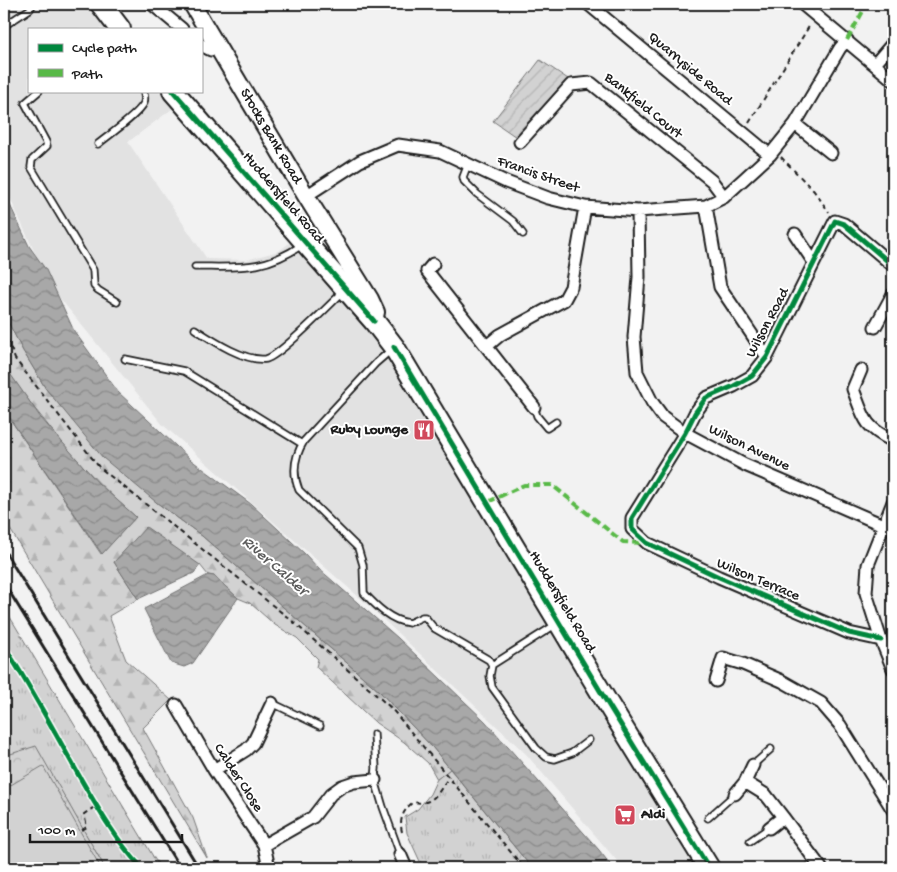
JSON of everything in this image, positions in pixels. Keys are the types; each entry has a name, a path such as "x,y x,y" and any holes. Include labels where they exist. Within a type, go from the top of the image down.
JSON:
{"highway":[{"path":"101,4 118,28"},
{"name":"Huddersfield Road","path":"174,92 306,242 394,347 613,713 709,868"}],"street":[{"path":"152,4 181,28"},
{"name":"Stocks Bank Road","path":"192,4 306,196 370,299 376,312 374,321"},
{"name":"Quarryside Road","path":"590,4 743,133 772,153"},
{"path":"802,4 893,80"},
{"name":"Francis Street","path":"306,196 360,161 398,145 440,151 506,182 548,198 585,207 638,211 706,206 724,197 772,153 795,124 847,40"},
{"path":"875,64 893,43"},
{"path":"202,45 212,50 218,48"},
{"name":"Bankfield Court","path":"520,142 571,85 591,84 712,181 724,197"},
{"path":"795,124 831,153"},
{"path":"706,206 720,287 767,357"},
{"path":"486,346 500,336 564,300 571,287 585,207"},
{"name":"Wilson Avenue","path":"638,211 640,277 634,337 637,372 652,402 663,417 685,432 745,465 884,525"},
{"path":"835,221 844,224 892,264"},
{"name":"Wilson Road","path":"632,529 632,518 706,398 752,376 767,357 813,261 835,221"},
{"path":"795,234 813,261"},
{"path":"433,264 426,271 534,407"},
{"path":"875,327 893,294"},
{"path":"861,370 853,389 865,420 876,433 893,441"},
{"path":"893,502 868,565 866,593 881,640 893,669"},
{"name":"Wilson Terrace","path":"632,529 647,543 719,577 850,633 881,640"},
{"path":"716,681 723,658 782,680 821,703 840,725 893,810"},
{"path":"214,770 246,750 252,743 272,703"},
{"name":"Calder Close","path":"176,705 214,770 264,845 269,868"},
{"path":"735,794 745,782 753,765"},
{"path":"264,845 313,817 331,794 342,786 354,782 375,780"},
{"path":"745,782 766,794 821,868"},
{"path":"769,828 783,817"},
{"path":"400,854 406,868"}],"lane":[{"path":"4,26 30,10 33,4"},
{"path":"38,92 25,103 47,146 32,160 31,167 93,270 94,286 117,302"},
{"path":"98,144 137,112 143,104 145,96 143,92"},
{"path":"468,164 463,177 464,181 477,194 513,221 522,234"},
{"path":"196,267 252,267 275,261 306,242"},
{"path":"195,329 214,341 242,354 265,359 290,342 346,289"},
{"path":"394,347 376,363 302,444 294,469 299,490 358,548 364,565 364,593 374,604 401,622 409,623 425,617 434,628 489,660 492,665 490,676 492,687 536,748 546,757 555,758 572,753 589,740"},
{"path":"125,359 184,371 302,444"},
{"path":"534,407 537,416 547,428 556,422"},
{"path":"492,665 560,622"},
{"path":"272,703 320,726"},
{"path":"374,734 375,780 382,807 400,854"},
{"path":"753,765 771,749"},
{"path":"708,818 735,794"},
{"path":"750,841 769,828"}],"path":[{"path":"743,133 816,14"},
{"path":"772,153 794,168 824,203 835,221"},
{"path":"4,331 15,359 100,467 291,620 391,708 524,868"},
{"path":"400,854 406,850 401,829 401,818 406,809 413,802 421,804 432,800 449,777"},
{"path":"92,798 102,814"},
{"path":"82,830 87,826 84,814 96,806"}],"shaded area":[{"path":"4,4 92,4 111,28 28,28 28,92 165,92 176,106 128,142 207,259 246,260 279,251 292,241 384,346 700,868 623,868 526,754 368,605 162,424 50,286 4,185"}],"green space":[{"path":"540,60 568,79 519,139 493,121"},
{"path":"4,314 23,351 46,389 74,421 156,502 202,536 379,691 433,748 450,769 437,779 428,763 404,742 376,723 316,667 318,659 297,638 275,625 250,603 238,598 214,576 208,575 200,565 114,562 138,599 109,616 126,660 171,700 143,728 193,818 207,858 4,519 4,410 101,554 136,517 100,484 67,448 7,371 4,365"},
{"path":"4,607 161,868 105,868 36,747 4,756"},
{"path":"36,746 105,868 4,868 4,756"},
{"path":"43,766 101,868 4,868 4,789"},
{"path":"450,769 532,868 423,868 407,833 405,817 418,809 430,794 437,779"}],"water":[{"name":"River Calder","path":"4,197 8,205 10,205 29,246 46,270 74,331 118,392 191,460 251,504 318,568 398,638 485,721 613,868 532,868 433,748 379,691 202,536 156,502 103,458 46,389 23,351 4,314"},
{"path":"4,365 41,418 98,483 136,517 102,554 4,410"},
{"path":"146,527 200,565 194,573 138,599 114,562"},
{"path":"208,575 214,576 238,598 193,663 184,667 171,663 144,609"}],"railway":[{"path":"4,550 199,868"},
{"path":"4,583 180,868"}],"marked path":[{"path":"847,40 867,4"},
{"path":"488,502 524,485 552,485 623,542 647,543"}],"cycle path":[{"path":"174,92 374,321"},
{"path":"881,640 849,633 719,577 647,543 632,529 632,518 706,398 752,376 767,357 835,221 844,224 890,263 893,258"},
{"path":"394,347 608,704 709,868"},
{"path":"4,646 100,811 115,835 142,868"}],"place":[{"name":"Ruby Lounge","path":"424,430"},
{"name":"Aldi","path":"625,815"}]}
